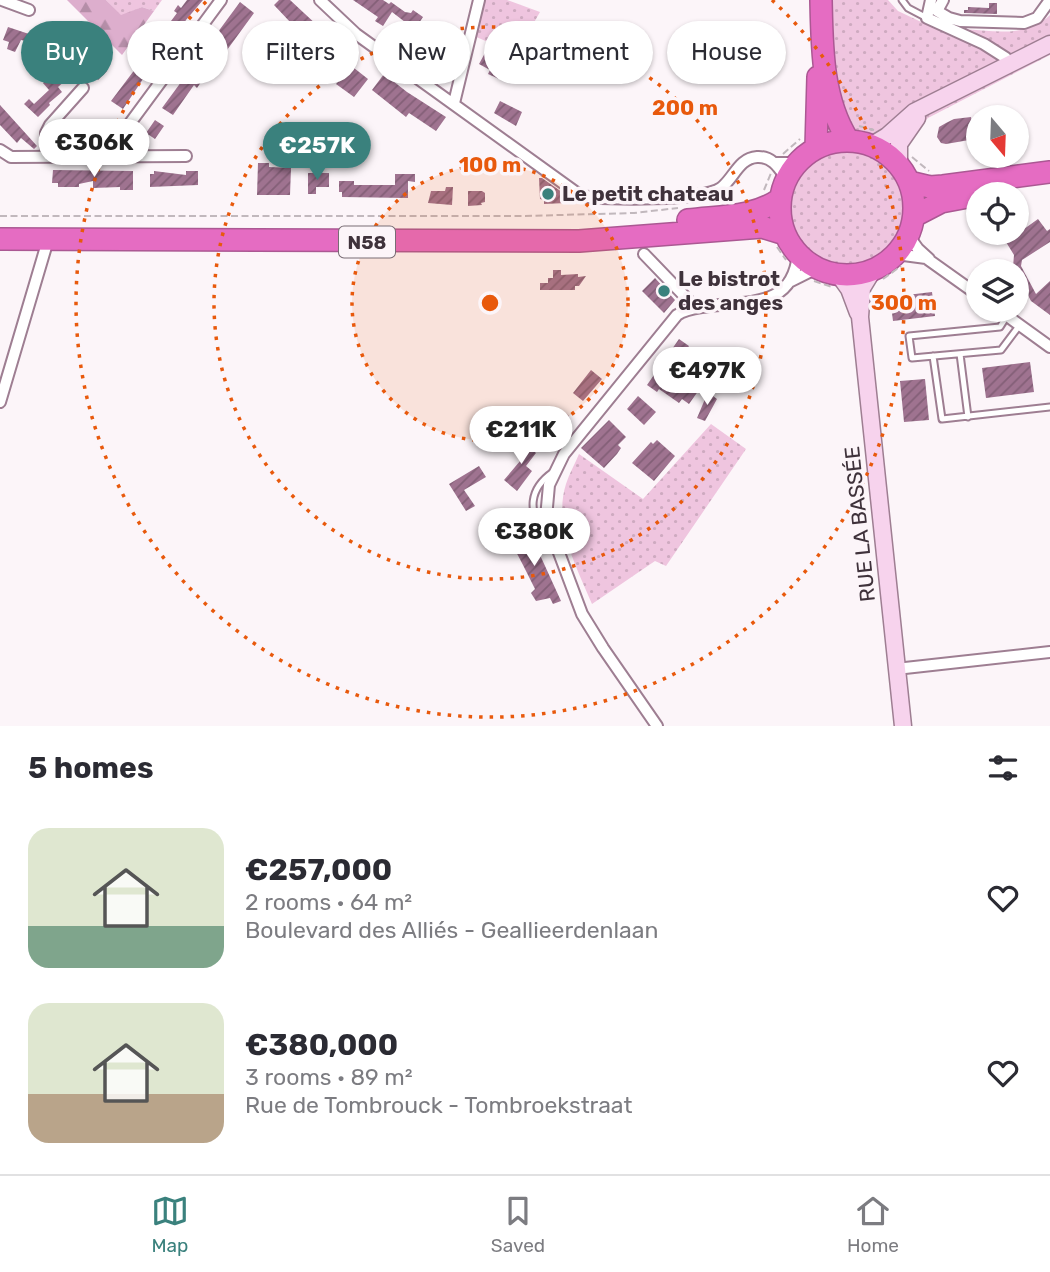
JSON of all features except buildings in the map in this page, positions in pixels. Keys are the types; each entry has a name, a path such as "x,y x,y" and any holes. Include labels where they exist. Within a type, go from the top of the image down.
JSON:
{"highway":[{"path":"821,0 823,50 833,110 848,140"},
{"path":"816,147 817,85 823,50"},
{"path":"908,240 914,199 904,173 890,156 872,145 848,140 816,147 784,176 780,239 800,270 839,275 875,276 908,240 941,202 966,197"},
{"path":"904,173 930,179 1050,172"},
{"name":"N58","path":"0,227 489,230 587,227 761,211 784,176"},
{"path":"1029,189 1050,186"},
{"name":"N58","path":"0,239 579,241 762,228 780,239"}],"main road":[{"path":"872,145 887,136 914,112 1050,44"},
{"path":"904,173 899,144 932,105"},
{"name":"RUE LA BASSÉE","path":"839,275 852,295 860,317"},
{"name":"RUE LA BASSÉE","path":"875,276 862,288 860,317 903,726"}],"street":[{"path":"2,0 29,10"},
{"path":"127,156 128,126 221,0"},
{"path":"320,0 356,34 581,195 623,200 704,194 721,188 744,162 759,157 766,158 784,176"},
{"path":"454,103 479,0"},
{"path":"933,8 960,21 1024,23 1037,18 1050,0"},
{"path":"933,8 954,30 995,51 1006,58 1008,64"},
{"path":"47,156 46,133 50,125 83,88"},
{"path":"0,150 11,157 186,156"},
{"path":"0,402 48,240"},
{"path":"908,240 934,263"},
{"path":"908,240 926,258 966,286"},
{"path":"644,254 696,308"},
{"path":"657,726 582,614 545,518 549,485 564,454 584,426 681,312 766,299 780,293 800,270"},
{"path":"1015,322 1050,347"},
{"path":"896,669 1050,652"}],"lane":[{"path":"902,0 908,8 933,8"},
{"path":"1001,322 1000,327 909,336 912,358 1001,350 1019,325"},
{"path":"960,354 968,417"},
{"path":"933,356 942,419 1050,407"}],"path":[{"path":"0,216 635,214"},
{"path":"780,239 804,280 829,286 843,296 852,295"},
{"path":"875,276 908,240"}],"shaded area":[{"path":"106,0 162,0 154,11 142,7 121,16"},
{"path":"482,0 507,0 540,12 535,21 484,21 484,40 474,36"},
{"path":"830,0 888,0 898,11 955,38 963,29 998,32 1020,30 1041,22 1050,15 1050,55 928,118 915,131 886,126 870,135 852,131 838,104"},
{"path":"847,151 869,155 887,168 900,186 904,208 900,230 887,248 869,261 847,265 825,261 807,248 794,230 790,208 794,186 807,168 825,155"},
{"path":"711,424 746,449 666,566 655,561 592,604 568,546 562,515 566,484 579,454 643,499"}],"green space":[{"path":"67,0 106,0 121,15 142,7 154,11 147,21 127,21 127,48 122,55 113,46 113,21 88,21"}],"place":[{"name":"Le petit chateau","path":"548,194"},
{"name":"Le bistrot des anges","path":"664,291"}]}
